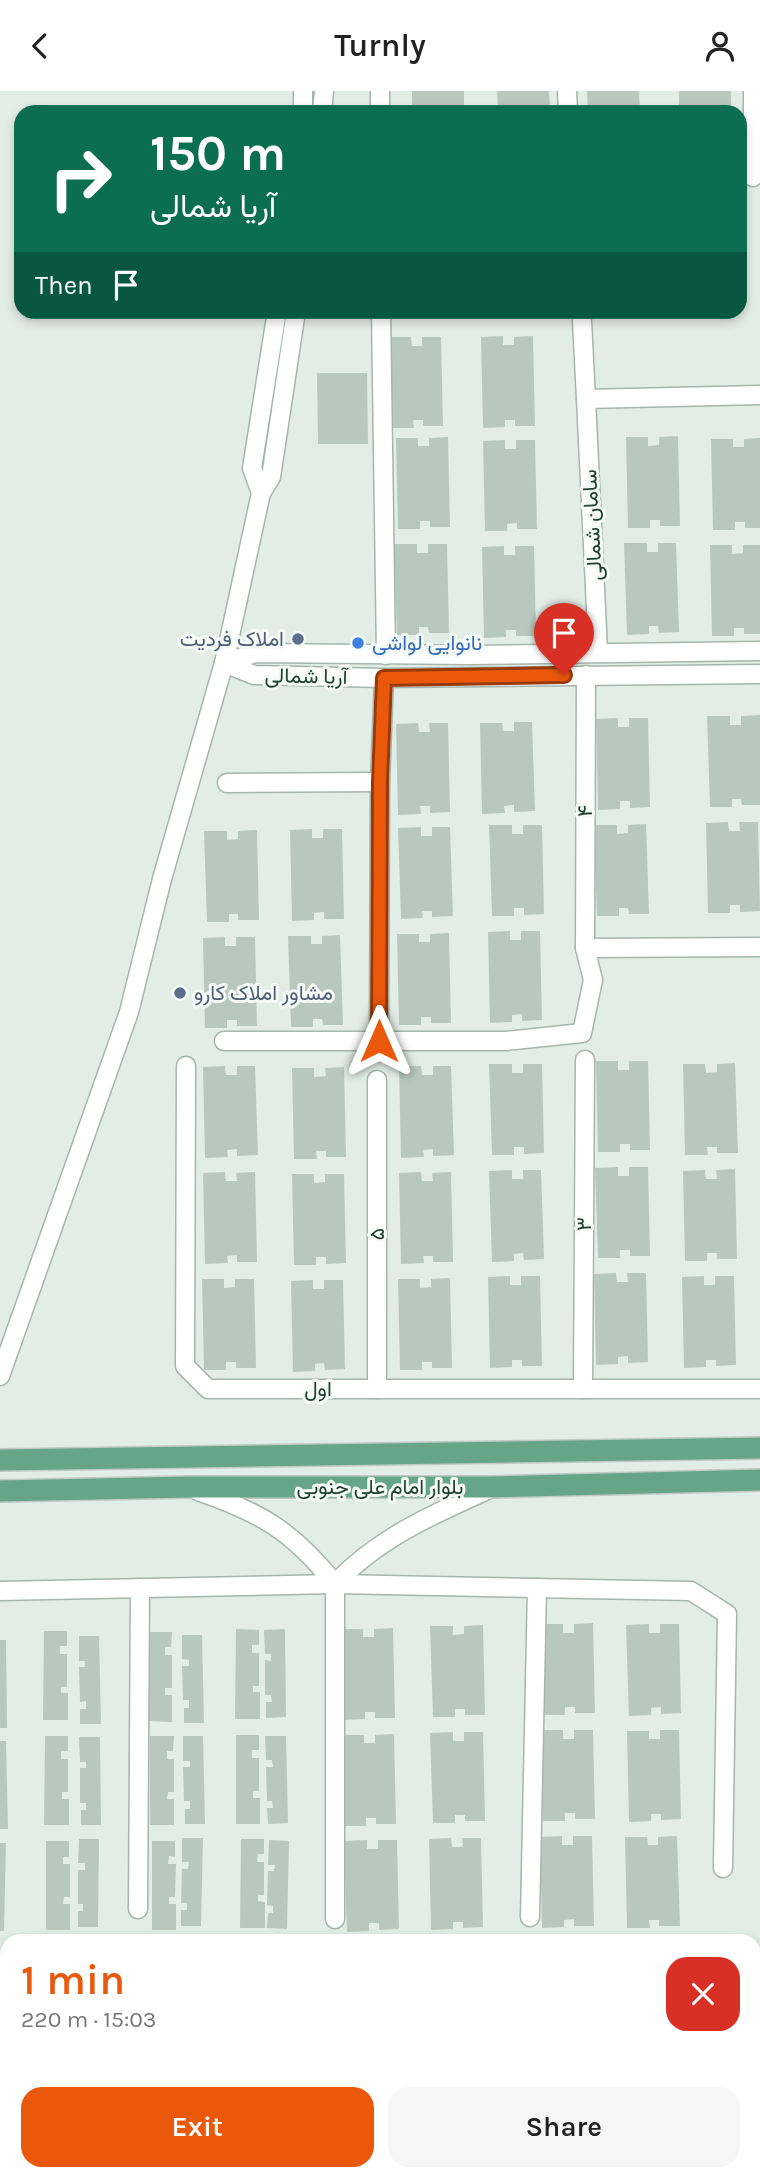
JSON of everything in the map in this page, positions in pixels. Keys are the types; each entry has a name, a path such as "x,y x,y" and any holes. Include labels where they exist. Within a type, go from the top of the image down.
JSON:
{"main road":[{"name":"بلوار امام علی جنوبی","path":"0,1460 760,1448"},
{"path":"174,1458 181,1487"},
{"name":"بلوار امام علی جنوبی","path":"0,1491 181,1487 493,1487 760,1480"}],"street":[{"path":"751,177 753,91"},
{"path":"261,493 252,468 276,319"},
{"path":"0,1376 128,1012 162,879 223,663 261,493 271,477 295,319"},
{"path":"381,319 386,655"},
{"name":"سامان شمالی","path":"582,321 598,651"},
{"path":"586,399 760,395"},
{"name":"آریا شمالی","path":"223,663 255,653 386,655 760,651"},
{"name":"آریا شمالی","path":"223,663 254,675 384,678 760,674"},
{"name":"۴","path":"379,1041 506,1041 582,1033 593,980 585,948 586,675"},
{"path":"224,1041 379,1041 380,782 384,678"},
{"path":"228,783 380,782"},
{"path":"585,948 760,947"},
{"name":"۳","path":"583,1389 585,1060"},
{"name":"اول","path":"186,1066 185,1366 208,1389 760,1389"},
{"name":"۵","path":"377,1080 377,1389"},
{"path":"181,1487 239,1505 274,1523 306,1548 335,1584 335,1919"},
{"path":"335,1584 354,1564 416,1523 493,1487"},
{"path":"0,1591 335,1584 691,1591 727,1614 723,1868"},
{"path":"138,1909 140,1588"},
{"path":"530,1917 537,1588"}],"building":[{"path":"412,91 464,91 464,105 412,105"},
{"path":"497,91 549,91 550,105 498,105"},
{"path":"587,91 639,91 640,105 588,105"},
{"path":"679,91 731,91 731,105 679,105"},
{"path":"503,336 503,345 514,345 514,337 533,336 535,426 515,426 515,420 505,420 505,427 483,428 481,337"},
{"path":"389,337 411,337 412,346 422,346 422,337 441,337 443,426 423,426 423,420 413,420 414,428 391,428"},
{"path":"317,373 367,373 368,444 318,444"},
{"path":"678,436 680,526 660,526 660,520 650,520 650,528 628,528 626,437 648,437 648,446 659,445 659,437"},
{"path":"448,437 450,527 430,527 430,521 420,521 420,529 398,529 396,438 418,438 418,446 429,446 429,438"},
{"path":"760,438 760,528 745,528 745,522 735,522 735,530 713,530 711,439 733,439 733,447 744,447 744,439"},
{"path":"505,440 505,449 516,449 516,440 535,440 537,529 517,529 517,523 507,524 507,531 485,531 483,441"},
{"path":"624,543 647,543 647,552 658,552 658,543 676,543 679,632 659,633 658,626 649,626 649,634 627,635"},
{"path":"394,544 417,544 417,553 428,553 428,544 447,544 449,633 429,633 428,627 419,627 419,635 397,635"},
{"path":"710,545 732,545 732,554 743,553 743,545 760,545 760,634 744,634 744,628 734,628 734,636 712,636"},
{"path":"504,546 504,555 515,555 515,546 534,546 536,636 516,636 516,630 506,630 506,637 484,638 482,547"},
{"path":"760,715 760,805 742,805 741,799 732,799 732,807 710,807 707,716 730,716 730,725 741,725 741,716"},
{"path":"618,718 618,727 629,727 629,718 648,718 650,807 630,808 630,801 620,801 620,809 598,810 596,719"},
{"path":"514,722 532,722 535,811 514,812 514,805 504,806 505,813 482,814 480,723 502,723 503,731 514,731"},
{"path":"418,723 419,732 430,732 429,723 448,723 450,812 430,813 430,806 420,806 421,814 398,815 396,724"},
{"path":"728,822 729,831 740,831 739,822 758,822 760,911 740,912 740,905 730,905 730,913 708,913 706,823"},
{"path":"646,824 649,914 629,914 628,908 619,908 619,916 597,916 594,825 617,825 617,834 628,833 628,825"},
{"path":"489,825 512,825 512,834 523,834 523,825 542,825 544,914 524,915 524,908 514,908 514,916 492,916"},
{"path":"421,827 421,836 432,836 432,827 450,827 453,916 432,917 432,911 422,911 423,918 401,919 398,828"},
{"path":"312,829 312,838 323,838 323,829 342,829 344,919 324,919 324,912 314,913 314,920 292,921 290,830"},
{"path":"257,830 259,920 238,920 238,914 229,914 229,922 207,922 204,831 227,831 227,840 238,839 238,831"},
{"path":"510,931 510,940 521,940 521,931 540,931 542,1020 522,1021 522,1014 512,1015 512,1022 490,1023 488,932"},
{"path":"449,933 451,1023 431,1023 431,1017 421,1017 421,1025 399,1025 397,934 419,934 419,942 430,942 430,934"},
{"path":"340,935 343,1025 323,1025 322,1019 313,1019 313,1027 291,1027 288,936 311,936 311,944 322,944 322,936"},
{"path":"225,937 225,946 236,946 236,937 255,937 257,1026 237,1026 237,1020 227,1020 227,1028 205,1028 203,938"},
{"path":"596,1061 618,1061 618,1070 629,1070 629,1061 648,1061 650,1150 630,1150 630,1144 620,1144 620,1152 598,1152"},
{"path":"735,1063 738,1153 717,1153 717,1147 707,1147 708,1155 685,1155 683,1064 705,1064 706,1073 717,1072 717,1064"},
{"path":"489,1064 512,1064 512,1073 523,1073 523,1064 542,1064 544,1153 524,1154 524,1147 514,1147 514,1155 492,1155"},
{"path":"225,1066 226,1075 237,1075 237,1066 255,1066 258,1155 237,1156 237,1149 227,1150 228,1157 205,1158 203,1067"},
{"path":"421,1066 422,1075 433,1075 433,1066 451,1066 454,1155 433,1156 433,1149 423,1150 424,1157 401,1158 399,1067"},
{"path":"344,1067 346,1157 326,1157 326,1151 316,1151 317,1159 294,1159 292,1068 314,1068 314,1077 326,1076 325,1068"},
{"path":"618,1167 618,1176 629,1176 629,1167 648,1167 650,1256 630,1256 630,1250 620,1250 620,1258 598,1258 595,1168"},
{"path":"735,1169 737,1259 717,1259 717,1253 707,1253 707,1261 685,1261 683,1171 705,1170 706,1179 717,1179 716,1170"},
{"path":"512,1170 512,1179 523,1179 523,1170 541,1170 544,1259 524,1260 523,1253 514,1254 514,1261 492,1262 489,1171"},
{"path":"225,1172 226,1181 237,1181 236,1173 255,1172 257,1262 237,1262 237,1255 227,1256 228,1263 205,1264 203,1173"},
{"path":"421,1172 422,1181 433,1181 432,1173 451,1172 453,1262 433,1262 433,1256 423,1256 424,1263 401,1264 399,1173"},
{"path":"292,1174 314,1174 314,1183 325,1182 325,1174 344,1174 346,1263 326,1264 326,1257 316,1257 316,1265 294,1265"},
{"path":"616,1273 617,1282 628,1282 627,1273 646,1273 648,1362 628,1363 628,1356 618,1357 618,1364 596,1365 594,1274"},
{"path":"510,1276 510,1285 521,1285 521,1276 540,1276 542,1366 522,1366 522,1360 512,1360 512,1367 490,1368 488,1277"},
{"path":"704,1276 704,1285 715,1285 715,1276 734,1276 736,1365 716,1366 716,1360 706,1360 706,1367 684,1368 682,1277"},
{"path":"450,1278 452,1368 432,1368 432,1362 422,1362 422,1370 400,1370 398,1279 420,1279 420,1288 431,1287 431,1279"},
{"path":"202,1279 224,1279 224,1288 235,1287 235,1279 254,1279 256,1368 236,1368 236,1362 226,1362 226,1370 204,1370"},
{"path":"313,1280 313,1289 324,1289 324,1280 343,1280 345,1369 325,1370 324,1363 315,1364 315,1371 293,1372 291,1281"},
{"path":"593,1623 595,1713 575,1713 575,1707 565,1707 565,1715 543,1715 541,1624 563,1624 563,1633 574,1633 574,1624"},
{"path":"649,1624 649,1633 660,1633 660,1624 679,1624 681,1713 661,1714 661,1707 651,1708 651,1715 629,1716 626,1625"},
{"path":"483,1625 485,1715 465,1715 465,1709 455,1709 455,1717 433,1717 430,1626 453,1626 453,1635 464,1634 464,1626"},
{"path":"393,1628 395,1718 375,1718 375,1712 365,1712 365,1719 343,1720 341,1629 363,1629 363,1637 374,1637 374,1629"},
{"path":"236,1629 259,1630 259,1645 252,1645 252,1653 259,1653 259,1686 253,1686 253,1692 260,1692 260,1719 235,1719"},
{"path":"285,1629 286,1717 266,1718 266,1702 272,1702 271,1695 265,1695 265,1660 271,1661 271,1654 265,1654 264,1630"},
{"path":"44,1631 67,1631 67,1646 60,1646 60,1654 67,1654 67,1687 61,1687 61,1693 68,1693 68,1720 43,1720"},
{"path":"148,1632 172,1632 171,1647 165,1647 165,1655 172,1655 172,1688 165,1688 165,1695 172,1695 172,1722 148,1721"},
{"path":"182,1635 202,1635 204,1723 184,1723 184,1708 189,1708 189,1700 183,1700 182,1666 189,1666 189,1660 182,1659"},
{"path":"79,1636 99,1636 101,1724 80,1724 80,1709 86,1709 86,1701 80,1702 79,1667 85,1667 85,1661 79,1661"},
{"path":"0,1640 6,1640 7,1728 0,1728"},
{"path":"541,1730 563,1730 563,1739 574,1739 574,1730 593,1730 595,1819 575,1819 575,1813 565,1813 565,1821 543,1821"},
{"path":"660,1730 679,1730 681,1819 661,1820 661,1814 651,1814 651,1821 629,1822 627,1731 649,1731 649,1739 660,1739"},
{"path":"453,1732 453,1741 464,1741 464,1732 483,1732 485,1821 465,1821 465,1815 455,1815 455,1823 433,1823 430,1733"},
{"path":"394,1734 396,1824 376,1824 376,1818 366,1818 366,1826 344,1826 342,1735 364,1735 364,1743 375,1743 375,1735"},
{"path":"236,1735 259,1735 259,1750 252,1750 252,1758 259,1758 259,1791 253,1791 253,1798 260,1798 260,1824 236,1824"},
{"path":"45,1736 68,1736 68,1751 61,1751 61,1759 68,1759 68,1792 62,1792 62,1799 69,1799 69,1825 44,1825"},
{"path":"150,1736 174,1736 173,1751 167,1751 167,1759 174,1759 174,1792 168,1792 167,1799 174,1799 174,1825 150,1825"},
{"path":"183,1736 203,1736 205,1824 185,1824 185,1809 190,1809 190,1801 184,1801 183,1767 190,1767 190,1761 183,1761"},
{"path":"265,1736 286,1736 288,1823 268,1824 267,1808 273,1808 272,1801 267,1801 266,1767 273,1767 272,1760 266,1760"},
{"path":"79,1737 100,1737 101,1825 81,1825 81,1810 86,1810 86,1803 80,1803 80,1768 86,1768 86,1762 80,1762"},
{"path":"0,1741 6,1741 8,1829 0,1829"},
{"path":"562,1836 562,1845 573,1845 573,1836 592,1836 594,1926 574,1926 574,1919 564,1920 564,1927 542,1928 540,1837"},
{"path":"677,1836 680,1926 659,1926 659,1920 649,1920 650,1928 627,1928 625,1837 647,1837 648,1845 658,1845 658,1837"},
{"path":"182,1838 203,1838 201,1926 181,1926 181,1910 187,1910 187,1903 181,1903 182,1869 188,1869 189,1862 182,1862"},
{"path":"451,1838 452,1847 463,1847 462,1838 481,1838 483,1927 463,1928 463,1922 453,1922 453,1929 431,1930 429,1839"},
{"path":"79,1839 99,1839 98,1927 78,1927 78,1911 83,1911 83,1904 78,1904 78,1870 85,1870 85,1863 78,1863"},
{"path":"241,1839 264,1839 264,1854 258,1854 257,1862 264,1862 264,1895 258,1895 258,1901 265,1902 265,1928 240,1928"},
{"path":"269,1840 289,1841 287,1929 267,1928 268,1913 273,1913 273,1906 267,1905 268,1871 274,1871 275,1865 268,1865"},
{"path":"367,1840 367,1849 378,1849 378,1840 397,1840 399,1929 379,1930 379,1923 369,1923 369,1931 347,1932 344,1841"},
{"path":"46,1841 69,1841 69,1857 63,1857 63,1864 70,1864 70,1897 64,1897 63,1904 70,1904 70,1930 46,1930"},
{"path":"152,1841 175,1841 175,1857 169,1856 168,1864 176,1864 175,1897 169,1897 169,1904 176,1904 176,1930 152,1930"},
{"path":"0,1843 6,1843 4,1931 0,1931"}],"place":[{"name":"املاک فردیت","path":"298,639"},
{"name":"نانوایی لواشی","path":"358,643"},
{"name":"مشاور املاک کارو","path":"180,993"}],"route":[{"path":"379,1041 380,782 384,678 474,679 564,675"}]}
